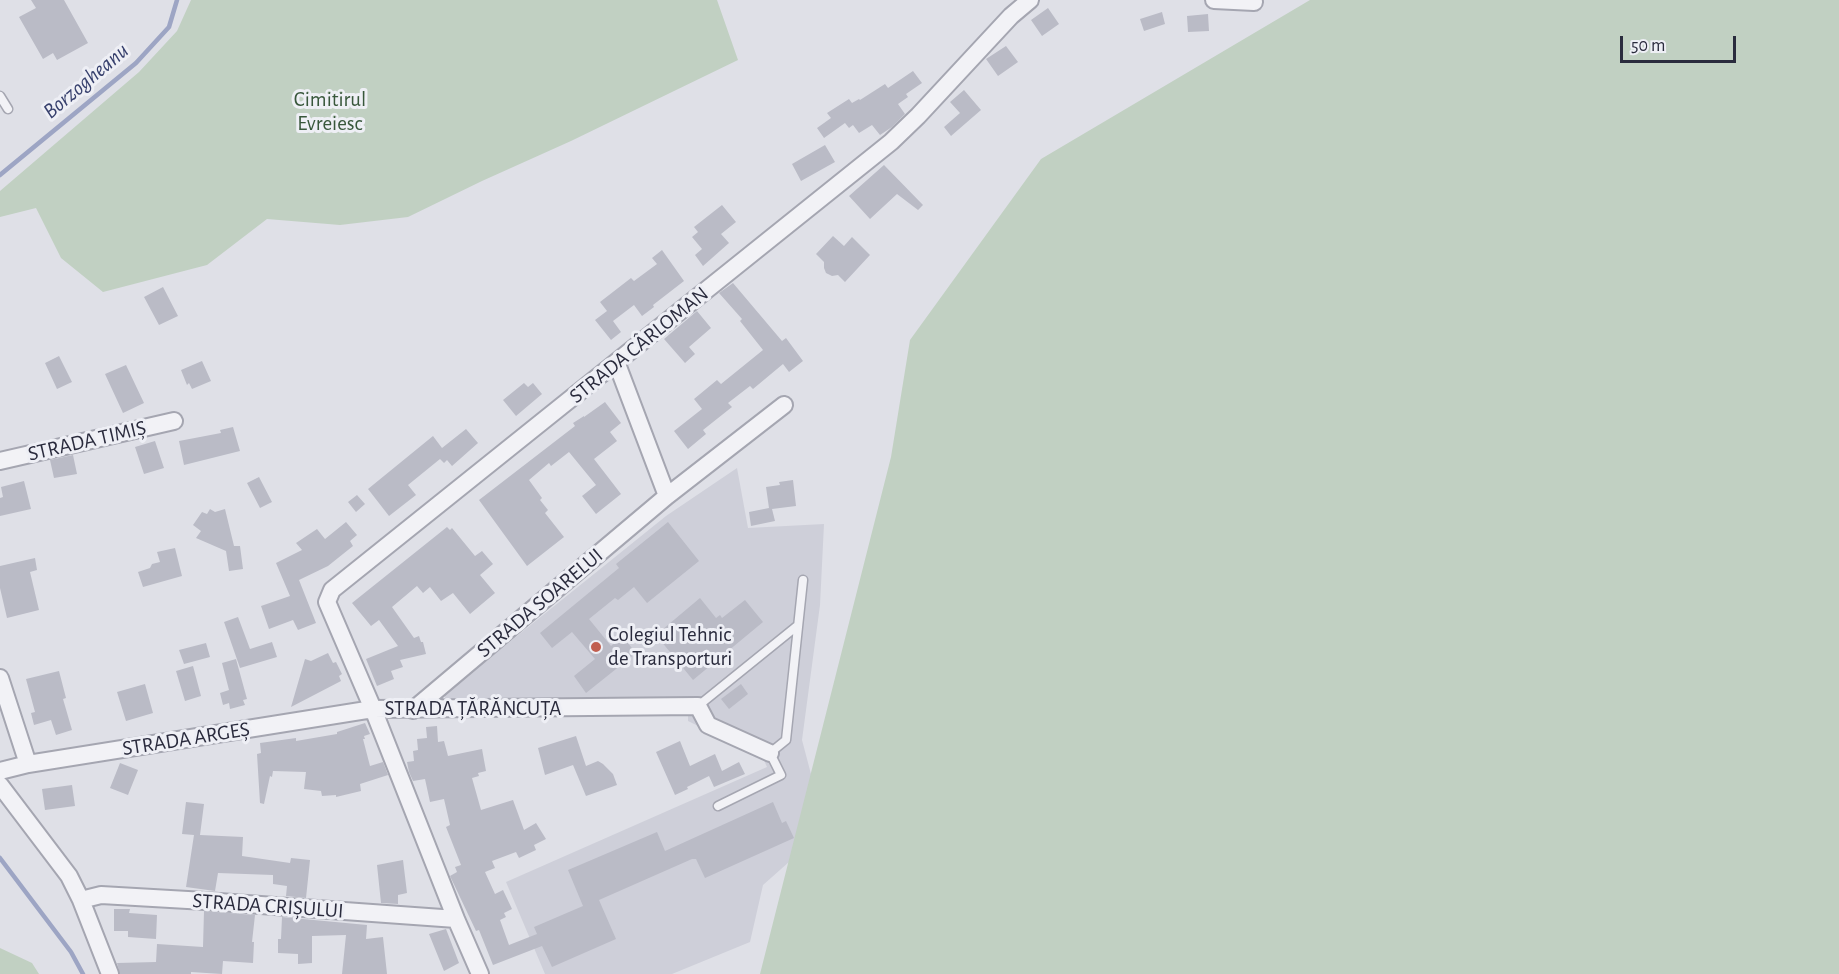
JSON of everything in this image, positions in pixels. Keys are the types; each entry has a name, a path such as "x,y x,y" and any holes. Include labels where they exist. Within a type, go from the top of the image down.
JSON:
{"street":[{"name":"STRADA CÂRLOMAN","path":"373,709 327,602 332,590 617,364 891,142 1011,16 1030,0"},
{"path":"1214,0 1254,2"},
{"path":"617,364 667,496"},
{"name":"STRADA SOARELUI","path":"413,710 667,496 784,405"},
{"name":"STRADA TIMIȘ","path":"0,460 174,421"},
{"path":"0,678 28,764"},
{"path":"698,706 708,724 770,753"},
{"name":"STRADA ȚĂRĂNCUȚA","path":"480,974 373,709 698,706"},
{"name":"STRADA ARGEȘ","path":"0,771 28,764 373,709"},
{"path":"0,785 69,876 81,900 110,974"},
{"name":"STRADA CRIȘULUI","path":"81,900 101,896 205,901 456,919"}],"lane":[{"path":"0,96 8,109"},
{"path":"718,806 782,775 770,753 786,740 803,579"},
{"path":"698,706 797,626"}],"shaded area":[{"path":"737,468 748,528 824,524 820,605 802,740 821,812 815,839 763,885 750,942 672,974 545,974 506,882 767,767 763,758 688,721 688,697 445,701 445,694 666,516"}],"green space":[{"name":"Cimitirul Evreiesc","path":"191,0 717,0 738,60 408,217 340,225 267,219 207,265 103,292 61,258 36,208 0,217 0,191 139,72 177,31"},
{"path":"1310,0 1839,0 1839,974 760,974 891,457 910,340 1041,159"},
{"path":"0,948 32,963 39,974 0,974"}],"building":[{"path":"31,0 64,0 88,43 57,60 53,53 43,59 19,17 36,8"},
{"path":"1048,8 1059,24 1042,36 1031,20"},
{"path":"1162,12 1165,24 1144,31 1140,19"},
{"path":"1208,14 1209,31 1188,32 1187,16"},
{"path":"1006,46 1018,62 998,76 986,59"},
{"path":"913,71 922,83 906,94 908,97 898,104 905,114 880,135 872,125 859,133 853,125 849,128 845,123 824,138 817,128 831,118 827,113 849,99 852,103 860,100 885,84 888,88"},
{"path":"964,90 981,110 951,136 944,127 960,113 950,102"},
{"path":"825,145 835,162 801,181 792,164"},
{"path":"884,165 923,205 918,210 897,194 870,219 849,196"},
{"path":"722,205 736,222 721,234 729,243 703,266 695,255 702,249 692,237 698,232 694,227"},
{"path":"833,236 844,246 852,237 870,255 845,282 838,275 832,276 826,273 824,262 816,254"},
{"path":"662,250 684,281 642,316 634,305 613,321 621,332 611,340 595,320 607,311 600,302 631,278 634,281 657,264 652,258"},
{"path":"733,283 782,341 786,338 803,361 789,372 783,364 753,389 750,386 728,403 732,407 703,430 706,434 688,449 674,431 702,409 694,399 717,380 721,384 763,350 740,321 742,319 719,293"},
{"path":"163,287 178,316 159,325 144,297"},
{"path":"697,311 711,328 689,347 695,354 685,363 664,339"},
{"path":"59,356 72,382 57,389 45,363"},
{"path":"202,361 211,381 192,389 189,383 187,385 181,370"},
{"path":"126,365 144,403 123,413 105,374"},
{"path":"524,383 528,387 533,383 542,394 516,416 503,400"},
{"path":"605,402 621,423 610,432 617,441 594,459 621,494 596,514 582,496 596,485 569,452 551,466 549,463 529,480 548,510 545,513 564,537 527,566 479,500 575,426 573,423"},
{"path":"233,427 240,451 184,465 179,441 221,433 220,430"},
{"path":"466,429 478,443 452,466 447,460 444,463 440,459 408,485 416,495 389,516 368,489 433,436 442,448"},
{"path":"155,441 164,468 144,474 135,447"},
{"path":"73,455 77,474 54,478 50,460"},
{"path":"259,477 272,502 260,508 247,483"},
{"path":"793,480 796,506 772,509 775,521 751,526 749,512 769,508 766,487"},
{"path":"24,481 31,509 0,516 0,498 3,497 1,487"},
{"path":"357,495 365,504 356,512 348,502"},
{"path":"210,509 215,512 225,509 234,546 240,546 243,569 229,571 226,551 196,538 201,531 193,525 202,512 207,514"},
{"path":"346,522 357,535 350,541 353,546 328,566 299,580 316,623 298,630 293,620 269,629 261,606 290,596 276,563 302,550 296,543 317,529 325,539"},
{"path":"668,522 699,561 647,603 634,587 618,600 615,598 589,619 611,646 622,636 636,653 586,693 574,676 595,659 572,632 552,648 540,633 619,568 616,564"},
{"path":"447,527 450,530 452,528 475,556 482,551 493,564 480,575 495,593 470,614 453,593 441,601 430,587 423,593 417,586 392,607 414,638 419,636 426,654 400,660 403,667 391,671 394,679 377,686 366,659 398,646 379,620 371,626 352,603"},
{"path":"175,548 182,576 143,587 138,572 160,562 157,552"},
{"path":"35,558 37,570 30,572 39,610 7,618 0,588 0,566"},
{"path":"700,598 716,618 720,615 722,618 745,600 763,622 693,680 656,635"},
{"path":"238,617 250,649 272,642 277,657 240,668 224,622"},
{"path":"206,643 210,657 184,664 179,650"},
{"path":"328,653 342,674 339,676 341,681 291,707 305,659 311,661"},
{"path":"236,659 247,699 243,700 245,705 230,709 229,703 223,705 220,693 229,690 222,663"},
{"path":"193,666 201,696 185,701 176,671"},
{"path":"59,671 66,698 63,699 72,730 56,735 51,720 34,725 31,713 35,712 26,679"},
{"path":"145,684 153,713 126,721 117,692"},
{"path":"741,684 748,694 729,709 721,699"},
{"path":"365,723 370,734 364,736 365,739 363,739 370,766 383,762 388,775 360,784 361,791 336,797 336,795 322,796 321,791 304,789 306,772 273,771 264,804 260,803 257,754 261,753 260,743 296,738 296,741 337,734 337,732"},
{"path":"437,726 438,742 444,741 448,756 482,749 486,771 472,778 481,810 513,800 524,830 536,823 546,839 534,845 536,850 519,858 516,852 492,861 495,868 485,872 495,894 503,890 512,909 504,913 506,917 500,920 509,945 537,934 534,927 583,906 568,870 657,832 665,851 773,802 782,823 786,821 794,838 705,878 696,859 692,859 599,900 616,939 552,967 542,946 493,965 479,930 476,931 450,876 457,872 455,867 461,865 446,827 450,825 444,799 430,802 425,779 413,781 409,772 407,762 414,761 413,751 418,750 417,739 427,738 426,727"},
{"path":"576,736 586,766 598,761 603,764 613,774 617,785 586,796 573,765 545,775 538,748"},
{"path":"680,741 690,766 715,754 722,771 739,762 745,774 714,787 709,776 675,795 656,752"},
{"path":"120,763 138,770 128,795 110,788"},
{"path":"72,785 75,806 45,810 42,789"},
{"path":"186,802 204,804 200,835 243,837 242,856 290,863 291,858 310,860 306,898 286,896 287,886 273,884 273,875 218,873 215,891 186,887 194,835 182,834"},
{"path":"403,860 407,893 398,895 398,904 381,903 377,865"},
{"path":"114,909 130,909 129,913 157,915 156,939 128,937 128,931 114,931"},
{"path":"204,911 255,915 252,942 254,942 253,963 223,961 222,974 191,972 191,974 120,974 117,963 156,962 157,944 203,947"},
{"path":"282,917 367,925 366,939 383,937 387,974 342,974 346,935 312,936 312,963 298,964 298,954 278,953"},
{"path":"446,929 459,963 444,971 429,934"}],"waterway":[{"name":"Borzogheanu","path":"0,175 136,63 169,27 177,0"},
{"path":"0,858 71,952 83,974"}],"place":[{"name":"Colegiul Tehnic de Transporturi","path":"596,647"}]}
